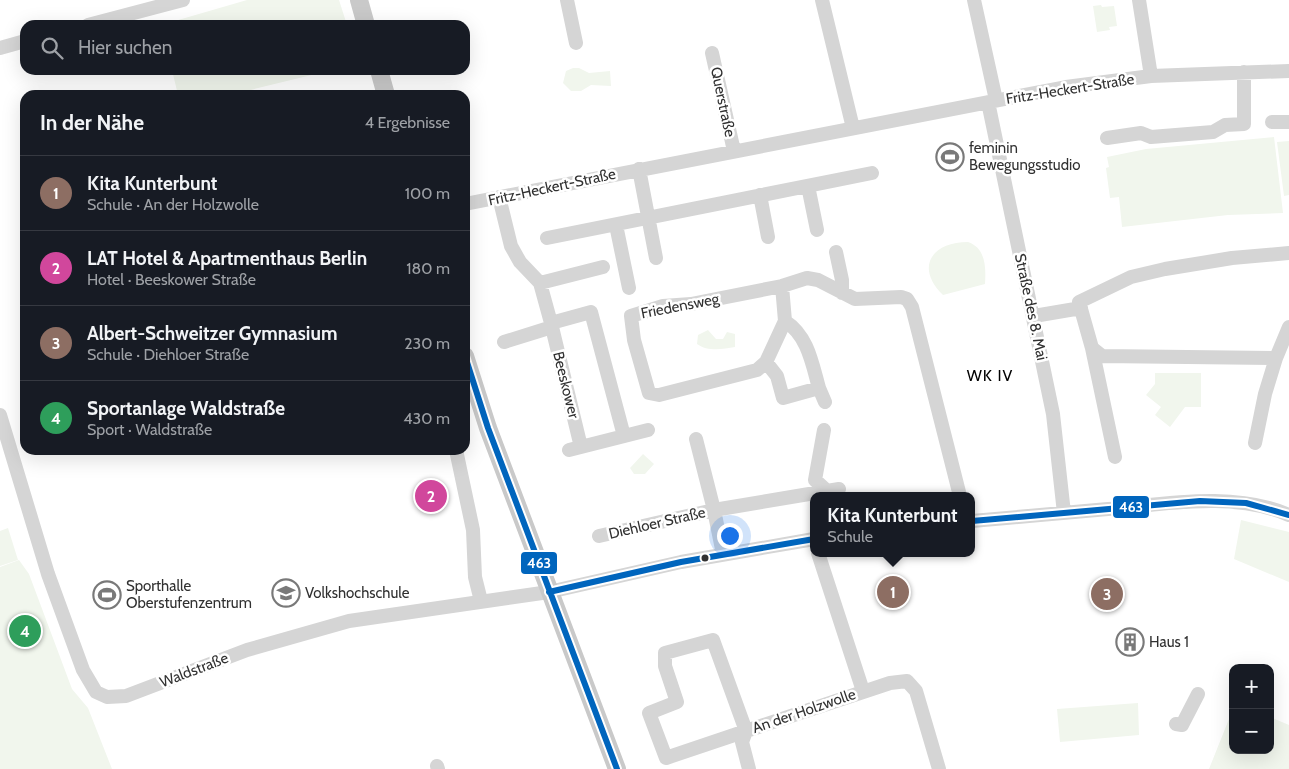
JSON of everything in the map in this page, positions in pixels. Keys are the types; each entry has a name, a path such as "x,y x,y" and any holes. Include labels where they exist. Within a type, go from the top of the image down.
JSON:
{"main road":[{"path":"359,0 365,20"},
{"path":"380,75 385,90"},
{"path":"470,372 488,428 617,769"}],"street":[{"path":"107,20 183,0"},
{"path":"567,0 576,42"},
{"path":"822,0 853,128"},
{"name":"Straße des 8. Mai","path":"974,0 988,52 992,101 1053,414 1064,513"},
{"path":"1138,0 1151,76"},
{"path":"0,48 20,42"},
{"name":"Querstraße","path":"712,53 734,151"},
{"name":"Fritz-Heckert-Straße","path":"470,203 1066,87 1151,76 1289,71"},
{"path":"1107,138 1141,133 1151,137 1213,132 1225,125 1244,124 1244,72"},
{"path":"1272,122 1289,122"},
{"path":"639,169 656,258"},
{"path":"547,238 872,173"},
{"path":"808,186 817,230"},
{"path":"760,195 768,236"},
{"path":"499,197 511,246 520,262 540,283 551,325"},
{"path":"616,225 630,288"},
{"path":"836,252 842,280 842,293"},
{"path":"1115,457 1092,348 1079,302 1131,277 1177,266 1289,253"},
{"path":"540,283 603,267"},
{"name":"Friedensweg","path":"766,362 757,370 653,395 646,388 634,340 632,316 663,306 691,304 782,286 807,278 818,280 842,293 862,300 901,296 910,303 959,492"},
{"path":"782,286 785,321 766,362 777,376 783,398 819,388"},
{"path":"1034,316 1081,308"},
{"path":"504,342 590,312 624,436 648,430"},
{"path":"785,321 796,328 806,345 825,402"},
{"name":"Beeskower","path":"551,325 575,449 624,436"},
{"path":"1255,443 1265,394 1276,358 1289,327"},
{"path":"1092,348 1102,356 1276,358"},
{"name":"Waldstraße","path":"0,415 5,452 83,670 96,692 107,697 126,696 246,650 349,622 549,592"},
{"name":"Diehloer Straße","path":"824,430 815,480 831,492"},
{"name":"Diehloer Straße","path":"696,439 724,554"},
{"path":"457,455 473,530 475,577 482,601"},
{"name":"Diehloer Straße","path":"599,536 714,510 810,495"},
{"path":"975,521 1222,501 1288,510"},
{"path":"549,592 724,554 810,541"},
{"name":"An der Holzwolle","path":"819,557 863,691"},
{"name":"An der Holzwolle","path":"749,769 742,742 746,731 713,640 665,653 665,666 677,702 649,713 666,758 746,731 863,691 890,682 907,681 916,691 940,769"},
{"path":"1176,724 1182,725 1198,694"}],"shaded area":[{"path":"247,0 339,0 345,20 178,20"},
{"path":"1101,5 1102,7 1114,6 1117,26 1109,27 1110,30 1097,32 1093,6"},
{"path":"579,68 589,73 610,71 611,86 591,85 581,91 571,91 563,83 566,71"},
{"path":"173,75 312,75 250,90 177,90"},
{"path":"1274,137 1283,213 1228,215 1122,227 1119,197 1110,198 1106,168 1109,167 1107,157 1146,149"},
{"path":"1289,141 1289,195 1284,196 1277,142"},
{"path":"968,242 974,245 982,254 985,265 985,284 943,295 930,275 929,266 931,258 945,246"},
{"path":"708,330 716,339 723,339 727,332 735,334 735,347 711,349 701,347 697,344 698,335"},
{"path":"1155,373 1201,373 1201,407 1185,407 1170,427 1155,415 1161,407 1146,395 1155,384"},
{"path":"643,454 654,464 645,474 634,474 630,468"},
{"path":"1241,520 1289,532 1289,582 1234,559"},
{"path":"8,528 18,560 0,566 0,531"},
{"path":"19,560 29,574 72,689 88,708 112,769 0,769 0,567"},
{"path":"1138,703 1139,735 1060,742 1057,709"},
{"path":"1229,719 1229,754 1274,754 1274,719 1289,725 1289,769 1209,769"}],"transit line":[{"name":"463","path":"470,372 488,428 617,769"},
{"name":"463","path":"975,521 1200,501 1246,503 1289,515"},
{"name":"463","path":"549,592 681,562 810,540"}],"place":[{"name":"feminin Bewegungsstudio","path":"950,157"},
{"name":"LAT Hotel & Apartmenthaus Berlin","path":"431,496"},
{"name":"Kita Kunterbunt","path":"893,592"},
{"name":"Volkshochschule","path":"286,593"},
{"name":"Albert-Schweitzer Gymnasium","path":"1107,594"},
{"name":"Sporthalle Oberstufenzentrum","path":"107,595"},
{"name":"Sportanlage Waldstraße","path":"25,631"},
{"name":"Haus 1","path":"1130,642"}],"district":[{"name":"WK IV","path":"990,375"}]}
